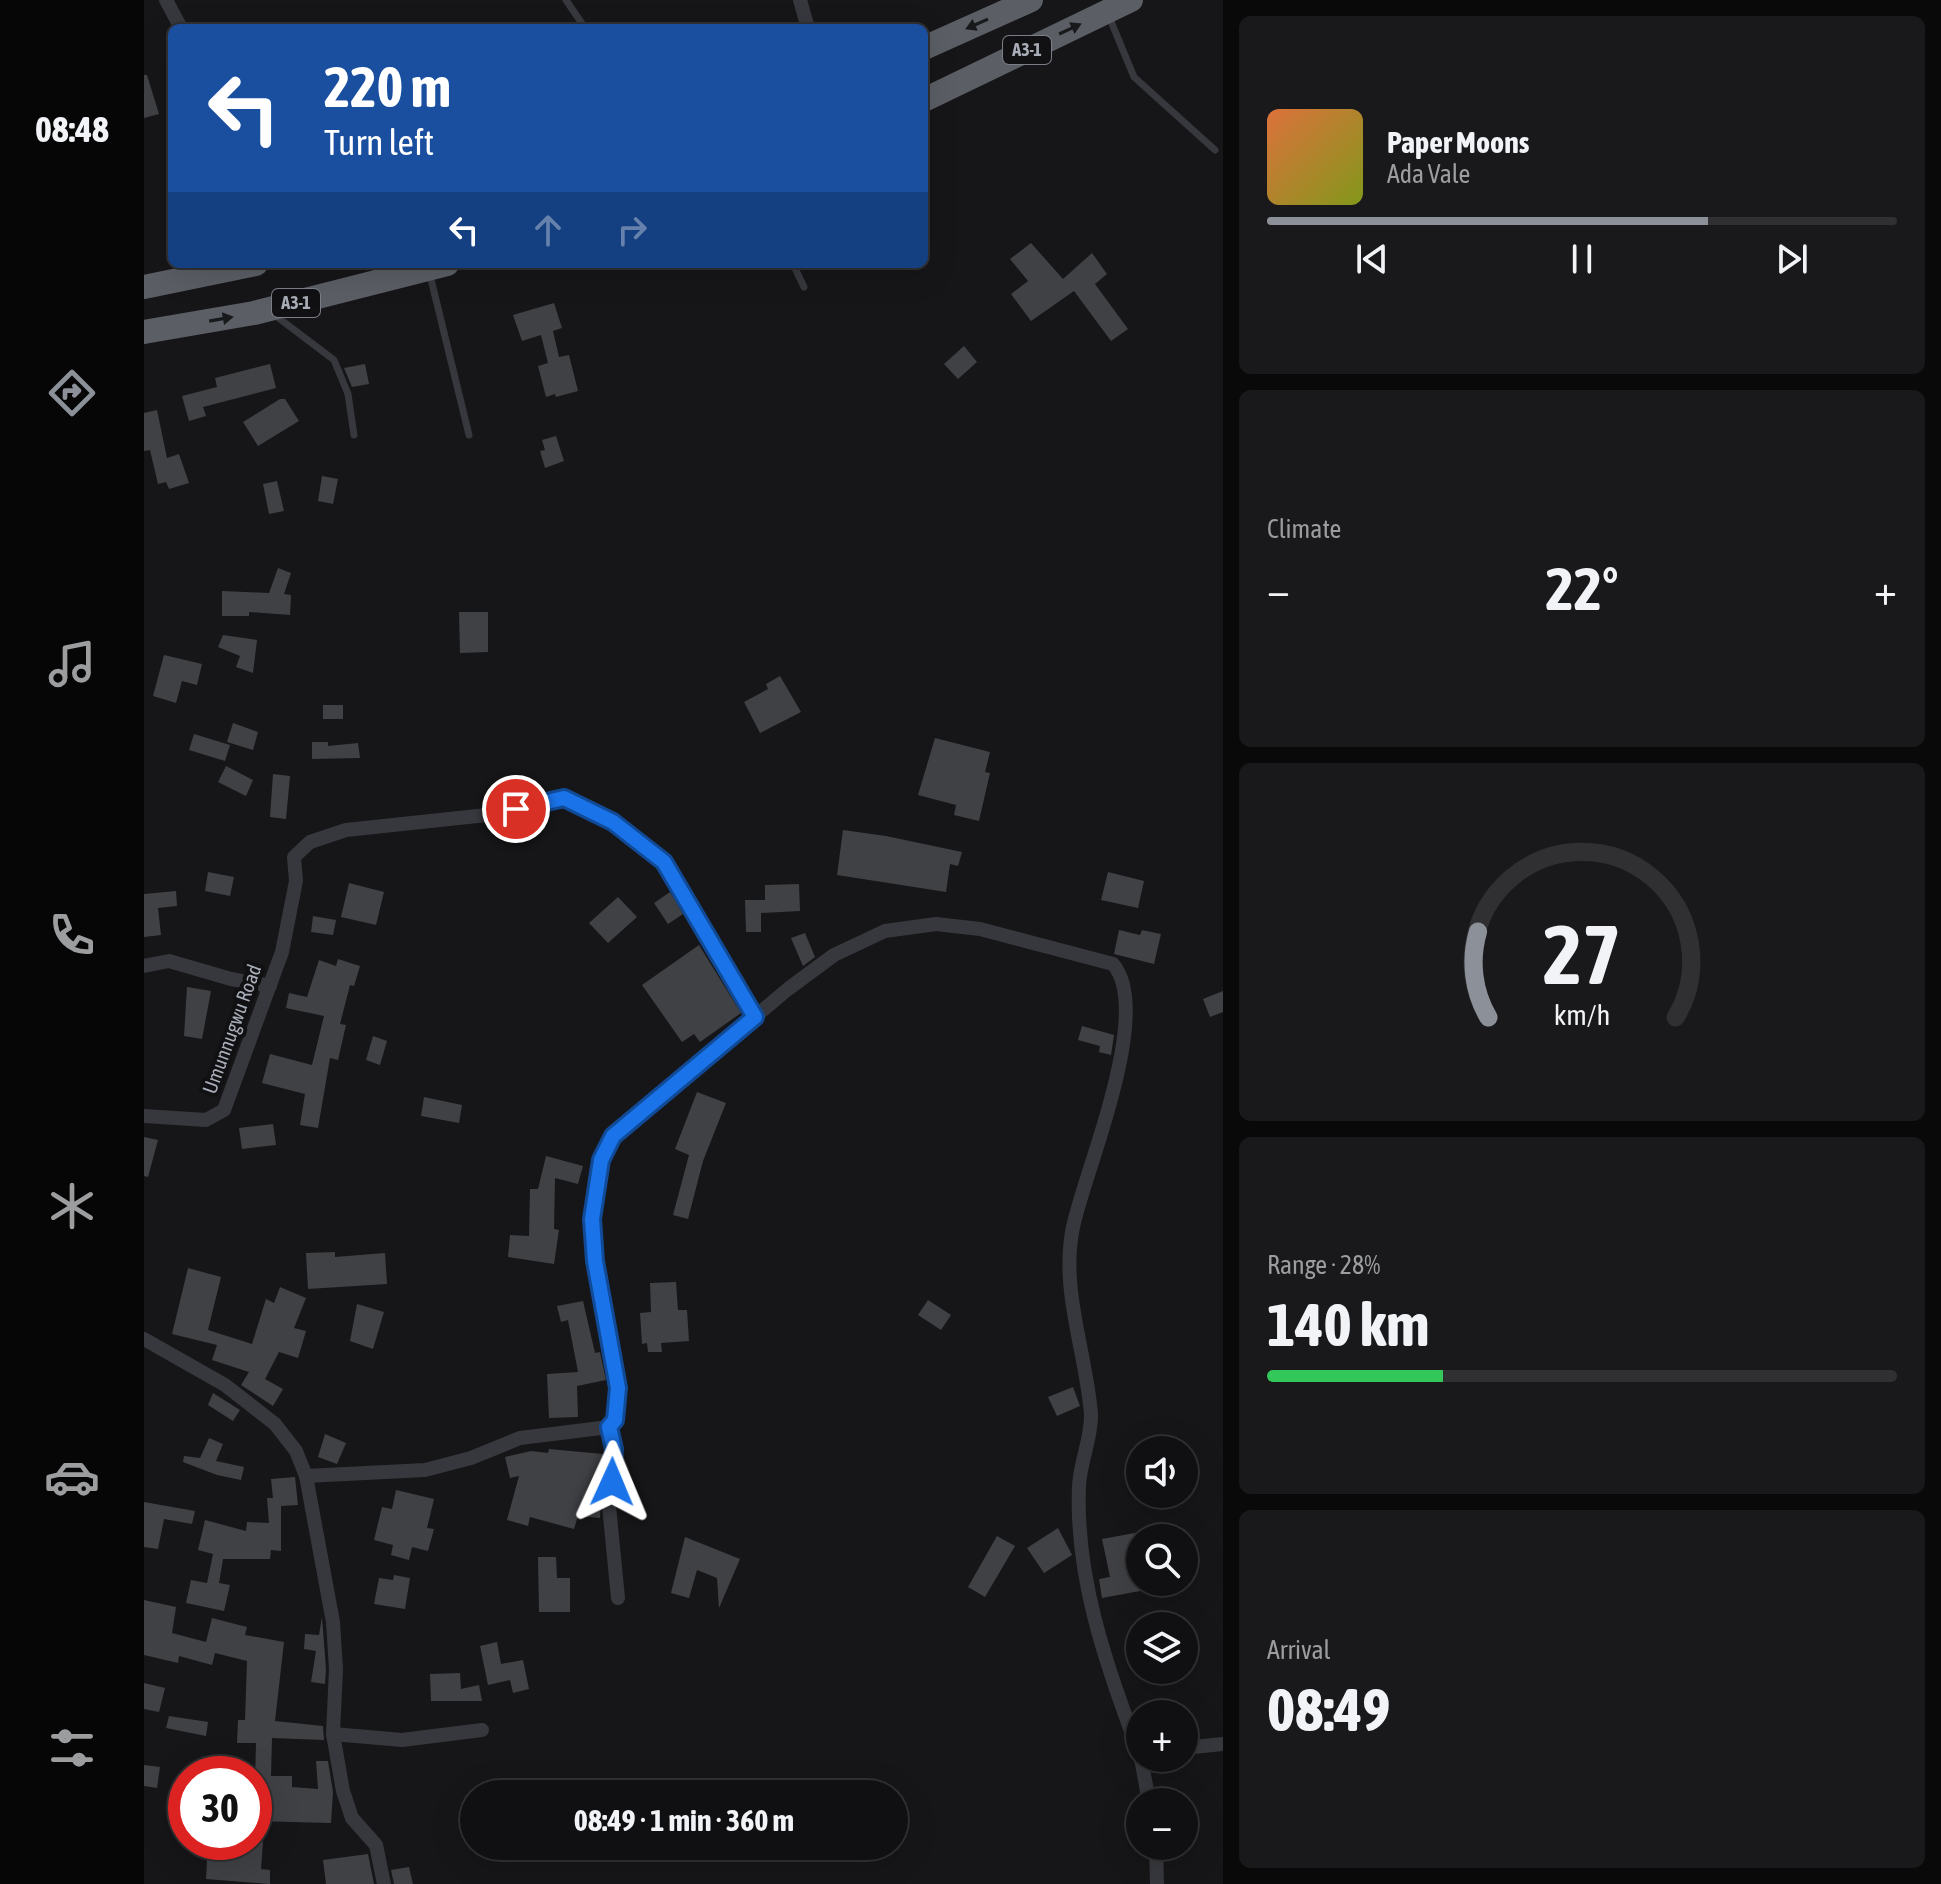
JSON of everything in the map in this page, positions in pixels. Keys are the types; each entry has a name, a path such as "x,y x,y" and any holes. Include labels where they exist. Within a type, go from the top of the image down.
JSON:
{"highway":[{"path":"928,46 1031,0"},
{"name":"A3-1","path":"928,98 1131,0"},
{"path":"144,287 237,268"},
{"name":"A3-1","path":"144,332 268,310 430,268"}],"street":[{"path":"166,0 179,24"},
{"path":"800,0 807,24"},
{"name":"Umunnugwu Road","path":"144,1116 165,1120 206,1120 224,1110 282,952 296,881 294,857 310,842 346,830 496,814 564,798 613,822 664,862 755,1017"},
{"path":"306,1476 425,1470 471,1458 520,1438 609,1427 615,1420 618,1388 595,1261 592,1219 601,1160 613,1136 834,955 904,926 936,924 980,929 1113,964 1121,973 1125,985 1123,1036 1095,1162 1073,1225 1069,1279 1091,1416 1079,1484 1084,1573 1099,1644 1126,1718"},
{"path":"144,966 169,961 270,986"},
{"path":"144,1339 225,1385 275,1424 296,1451 306,1476 336,1645 333,1734 343,1791 352,1818 376,1845 384,1884"},
{"path":"609,1427 614,1449 609,1506 618,1598"},
{"path":"333,1734 402,1740 482,1730"},
{"path":"1198,1747 1223,1744"},
{"path":"1156,1860 1157,1884"}],"lane":[{"path":"566,0 582,24"},
{"path":"1107,12 1134,77 1215,150"},
{"path":"438,268 469,435"},
{"path":"795,268 804,287"},
{"path":"268,310 334,360 348,394 354,435"}],"building":[{"path":"144,75 147,75 159,114 144,118"},
{"path":"1031,243 1063,279 1092,253 1107,274 1095,284 1128,329 1111,341 1074,291 1031,321 1011,294 1028,281 1010,259"},
{"path":"554,303 562,328 553,331 559,357 569,355 578,391 546,397 538,366 548,363 541,335 522,341 513,315"},
{"path":"964,346 977,362 958,379 944,364"},
{"path":"270,364 276,388 203,407 206,416 189,421 182,396 217,387 215,378"},
{"path":"365,364 369,384 352,387 344,368"},
{"path":"280,399 285,399 299,421 258,446 243,422"},
{"path":"157,410 167,458 179,454 189,483 169,489 166,482 158,484 150,450 144,451 144,413"},
{"path":"556,436 564,461 545,468 540,451 545,450 542,440"},
{"path":"322,476 338,479 333,504 318,501"},
{"path":"277,481 284,511 269,514 263,484"},
{"path":"278,568 291,573 284,594 291,595 290,615 249,612 249,616 222,616 222,591 269,593"},
{"path":"459,612 488,612 488,652 460,653"},
{"path":"223,635 257,640 253,673 236,667 240,656 218,647"},
{"path":"164,655 202,664 197,685 182,681 176,703 153,696"},
{"path":"780,676 801,712 760,733 744,702 768,689 766,684"},
{"path":"323,705 343,705 343,719 323,719"},
{"path":"233,723 258,732 253,750 227,742"},
{"path":"194,734 230,745 225,761 189,750"},
{"path":"935,738 990,752 985,772 990,773 979,821 954,815 956,805 918,795"},
{"path":"312,742 328,742 328,746 358,743 360,758 312,759"},
{"path":"226,766 253,780 246,796 218,782"},
{"path":"273,774 290,776 286,819 270,817"},
{"path":"843,830 962,852 958,866 950,864 946,892 837,875"},
{"path":"208,872 234,877 230,896 205,891"},
{"path":"1108,872 1144,881 1138,908 1101,900"},
{"path":"349,883 384,892 376,925 341,917"},
{"path":"799,884 800,911 761,913 761,932 746,932 745,900 765,900 765,885"},
{"path":"176,891 177,906 158,908 161,935 144,937 144,894"},
{"path":"670,892 683,914 668,924 654,903"},
{"path":"618,897 637,917 608,943 589,923"},
{"path":"313,916 336,920 333,935 311,932"},
{"path":"1119,930 1140,935 1142,930 1161,934 1154,964 1114,954"},
{"path":"805,933 815,957 803,966 791,938"},
{"path":"699,945 741,1013 700,1042 694,1034 682,1042 642,985"},
{"path":"338,959 360,966 354,986 350,985 340,1024 346,1025 338,1060 330,1058 318,1128 300,1125 305,1094 262,1083 270,1054 312,1065 324,1016 286,1008 289,993 307,997 319,960 336,966"},
{"path":"187,987 211,991 202,1039 184,1036"},
{"path":"1223,991 1223,1012 1210,1017 1203,999"},
{"path":"1082,1026 1114,1035 1111,1055 1099,1052 1100,1046 1078,1040"},
{"path":"373,1036 387,1041 380,1065 366,1060"},
{"path":"697,1092 726,1103 703,1161 688,1219 673,1215 689,1155 675,1149"},
{"path":"424,1097 462,1105 459,1123 421,1116"},
{"path":"273,1124 276,1145 242,1149 239,1128"},
{"path":"144,1137 158,1140 148,1177 144,1176"},
{"path":"546,1156 583,1166 578,1184 555,1178 554,1229 559,1230 554,1264 508,1257 510,1235 529,1236 530,1189 538,1189"},
{"path":"335,1252 335,1257 385,1253 387,1284 308,1289 306,1253"},
{"path":"188,1268 221,1277 208,1330 252,1344 266,1299 274,1303 280,1287 306,1298 294,1328 306,1331 298,1358 279,1352 265,1379 283,1389 273,1406 241,1385 249,1372 212,1360 217,1345 172,1334"},
{"path":"676,1282 678,1310 687,1310 689,1341 661,1343 662,1352 648,1352 647,1343 642,1344 640,1313 651,1312 650,1283"},
{"path":"928,1300 951,1315 941,1330 918,1315"},
{"path":"583,1301 595,1353 600,1352 606,1380 577,1386 578,1417 549,1418 547,1374 578,1372 568,1320 561,1322 557,1306"},
{"path":"357,1304 384,1312 373,1349 350,1341"},
{"path":"1073,1387 1080,1406 1057,1416 1048,1397"},
{"path":"213,1393 240,1410 233,1421 208,1405"},
{"path":"325,1434 346,1443 337,1464 318,1457"},
{"path":"209,1438 223,1444 216,1461 244,1467 241,1480 183,1462 184,1456 200,1458"},
{"path":"549,1449 603,1454 600,1518 578,1516 574,1529 530,1517 528,1526 507,1520 519,1476 510,1478 505,1457 531,1451 548,1453"},
{"path":"295,1477 298,1505 281,1506 281,1551 271,1550 270,1559 223,1559 219,1583 230,1585 224,1611 186,1603 191,1580 207,1583 213,1554 198,1550 205,1520 246,1531 247,1522 269,1523 267,1498 273,1498 271,1479"},
{"path":"396,1490 434,1499 427,1528 434,1529 428,1551 412,1547 409,1560 391,1555 393,1545 374,1540 382,1507 392,1509"},
{"path":"144,1502 195,1511 192,1524 164,1519 158,1549 144,1547"},
{"path":"1058,1528 1072,1555 1044,1573 1027,1548"},
{"path":"1126,1535 1126,1594 1102,1598 1099,1579 1110,1577 1102,1539"},
{"path":"997,1536 1015,1546 985,1597 968,1587"},
{"path":"685,1537 740,1559 719,1608 717,1578 697,1570 689,1598 671,1593"},
{"path":"538,1557 556,1557 557,1578 570,1578 570,1612 539,1612"},
{"path":"394,1575 410,1578 405,1609 374,1604 379,1578 393,1580"},
{"path":"144,1600 176,1607 172,1633 206,1642 212,1618 247,1627 245,1635 284,1642 275,1721 323,1726 324,1740 272,1738 272,1756 256,1756 256,1743 237,1743 238,1720 245,1720 247,1661 215,1653 212,1665 179,1656 178,1663 144,1655"},
{"path":"322,1617 325,1684 311,1682 316,1651 304,1649 305,1634 319,1635"},
{"path":"497,1642 501,1664 523,1660 529,1689 513,1693 510,1680 488,1685 480,1646"},
{"path":"460,1673 461,1689 479,1685 482,1701 431,1701 430,1674"},
{"path":"144,1683 165,1688 159,1712 144,1709"},
{"path":"169,1716 208,1722 206,1736 166,1728"},
{"path":"316,1761 328,1761 333,1792 331,1823 272,1821 272,1776 292,1776 292,1787 318,1789"},
{"path":"144,1765 160,1767 157,1788 144,1786"},
{"path":"368,1854 374,1884 326,1884 323,1860"},
{"path":"207,1860 262,1860 261,1869 270,1870 270,1884 206,1879"},
{"path":"409,1867 413,1884 394,1884 391,1870"}],"route":[{"path":"516,809 564,798 613,822 638,839 664,862 755,1017 613,1136 596,1177 592,1219 595,1261 618,1388 618,1408 615,1420 609,1427 614,1449 612,1482"}]}
